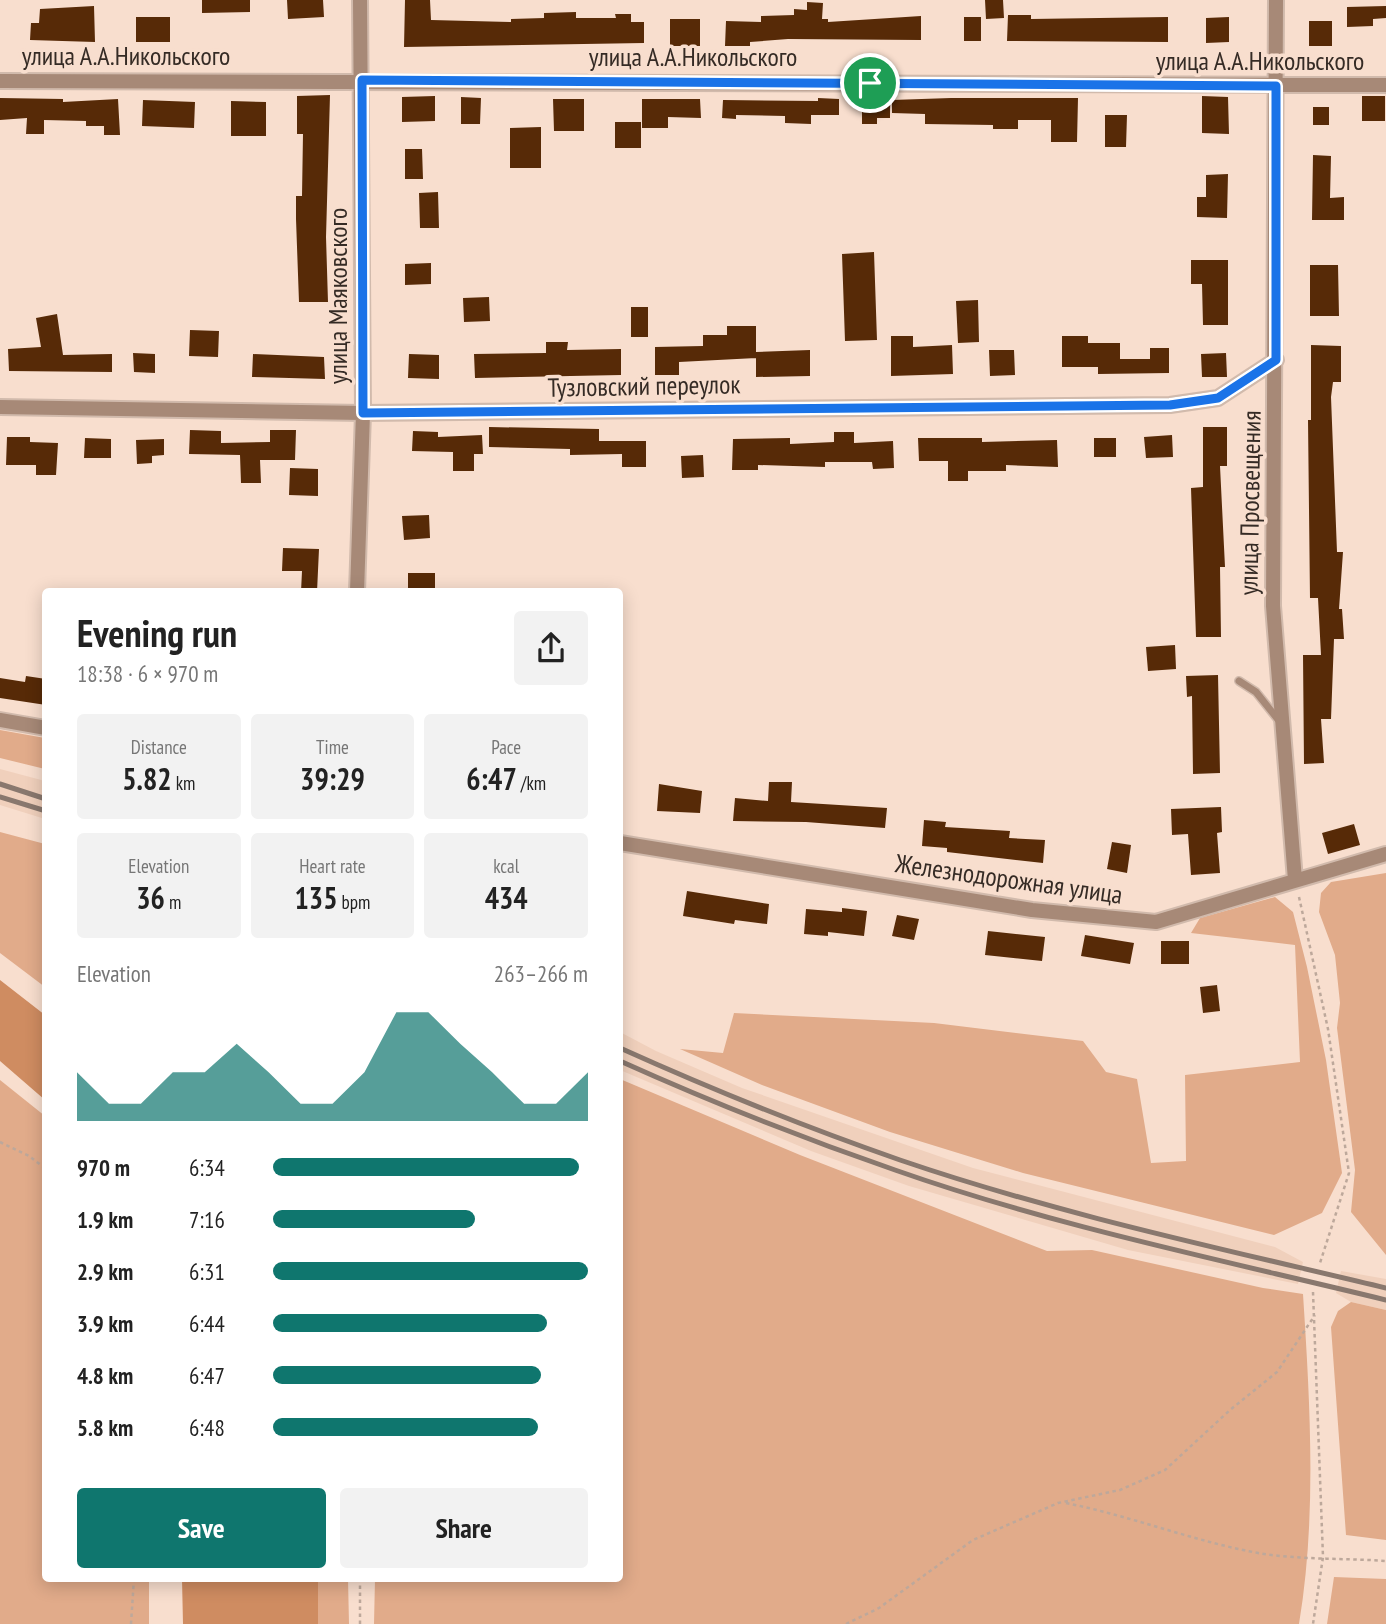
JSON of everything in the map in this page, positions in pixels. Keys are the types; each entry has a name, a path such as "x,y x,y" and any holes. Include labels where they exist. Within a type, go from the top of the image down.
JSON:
{"street":[{"name":"улица Маяковского","path":"357,588 363,413 360,0"},
{"name":"улица Просвещения","path":"1276,0 1273,606 1295,880"},
{"name":"улица А.А.Никольского","path":"0,81 1386,85"},
{"name":"Тузловский переулок","path":"0,407 363,413 1170,405 1218,398 1276,360"},
{"path":"0,720 42,727"},
{"name":"Железнодорожная улица","path":"623,843 1032,910 1156,922 1386,854"}],"lane":[{"path":"1239,681 1256,692 1283,726"}],"path":[{"path":"1295,880 1328,1029 1349,1173 1320,1263"},
{"path":"0,1142 29,1156 42,1166"},
{"path":"1313,1292 1323,1557 1313,1624"},
{"path":"846,1624 879,1608 973,1540 1063,1502 1120,1490 1166,1470 1230,1410 1277,1373 1315,1315"},
{"path":"1063,1502 1115,1513 1259,1553 1386,1561"},
{"path":"131,1624 134,1582"},
{"path":"360,1582 360,1624"}],"shaded area":[{"path":"0,730 42,737 42,768 0,758"},
{"path":"0,769 42,780 42,818 0,805"},
{"path":"0,832 42,843 42,985 0,953"},
{"path":"1386,873 1386,1255 1351,1212 1355,1170 1337,1028 1340,1003 1335,955 1319,912 1321,893 1331,882"},
{"path":"1275,897 1293,912 1307,967 1326,1060 1342,1173 1322,1213 1274,1235 1023,1173 890,1132 762,1085 680,1049 723,1053 734,1013 934,1023 1083,1041 1106,1072 1137,1079 1151,1163 1186,1161 1185,1075 1300,1062 1295,945 1191,933 1200,918"},
{"path":"0,980 42,1013 42,1097 0,1061"},
{"path":"623,1034 656,1051 742,1088 973,1168 1275,1247 1303,1262 1298,1284 1128,1250 909,1186 811,1151 623,1071"},
{"path":"0,1080 42,1114 42,1582 149,1582 149,1624 0,1624"},
{"path":"623,1080 800,1155 1047,1251 1092,1250 1263,1288 1303,1294 1310,1418 1310,1501 1305,1583 1299,1624 374,1624 375,1582 623,1582"},
{"path":"1341,1271 1386,1279 1386,1310 1351,1302 1336,1293"},
{"path":"1351,1302 1386,1310 1386,1540 1346,1535 1331,1327 1338,1311"},
{"path":"1334,1577 1386,1579 1386,1624 1327,1624"},
{"path":"182,1582 318,1582 318,1624 183,1624"},
{"path":"318,1582 348,1582 349,1624 318,1624"}],"building":[{"path":"202,0 250,0 250,12 202,13"},
{"path":"287,0 323,0 324,17 288,19"},
{"path":"405,0 430,0 431,20 511,22 511,19 544,18 544,13 576,12 576,18 616,18 615,14 631,14 631,22 644,22 644,43 404,47"},
{"path":"985,0 1003,0 1004,18 986,19"},
{"path":"807,2 823,3 822,19 828,19 828,22 921,16 921,40 788,39 750,42 750,46 725,46 726,21 761,22 761,16 794,15 794,9 807,10"},
{"path":"94,6 95,42 30,40 31,23 39,23 40,9"},
{"path":"1386,6 1386,18 1373,19 1373,26 1347,27 1347,7"},
{"path":"1008,15 1031,15 1031,19 1168,17 1168,42 1007,41"},
{"path":"136,17 170,17 170,42 136,42"},
{"path":"964,17 981,17 981,41 964,41"},
{"path":"1229,17 1229,42 1206,43 1206,18"},
{"path":"670,19 700,19 700,46 670,46"},
{"path":"1309,21 1332,21 1332,46 1309,46"},
{"path":"330,95 326,237 328,302 299,302 296,196 302,196 303,134 297,134 297,96"},
{"path":"435,96 435,121 402,122 402,97"},
{"path":"1202,96 1228,97 1229,134 1202,133"},
{"path":"1362,96 1385,96 1385,121 1362,121"},
{"path":"461,97 481,98 480,124 461,124"},
{"path":"0,98 63,99 63,102 118,99 120,135 104,135 104,126 86,126 86,121 44,120 44,134 26,134 27,118 0,120"},
{"path":"818,98 839,99 839,115 811,115 811,124 785,123 785,116 736,115 736,119 722,118 723,100 818,101"},
{"path":"1078,98 1077,142 1051,142 1051,120 1018,120 1018,129 993,129 993,125 925,124 925,114 892,113 892,100"},
{"path":"553,99 584,99 584,131 554,131"},
{"path":"642,99 700,99 701,118 668,117 668,128 642,128"},
{"path":"143,100 195,102 194,128 142,126"},
{"path":"231,101 266,102 266,136 231,136"},
{"path":"862,103 890,103 890,118 877,118 877,124 862,124"},
{"path":"1313,107 1329,107 1329,125 1313,125"},
{"path":"1105,115 1127,115 1126,147 1105,147"},
{"path":"615,122 641,122 641,148 615,148"},
{"path":"541,127 541,168 510,168 510,128"},
{"path":"405,149 422,149 423,179 405,179"},
{"path":"1313,155 1331,156 1330,198 1344,197 1344,220 1312,220"},
{"path":"1228,174 1227,218 1197,217 1197,197 1206,197 1206,175"},
{"path":"438,192 439,228 420,228 419,193"},
{"path":"874,252 877,340 845,341 842,254"},
{"path":"1191,260 1228,260 1228,325 1203,325 1202,284 1191,284"},
{"path":"431,263 431,284 405,285 405,264"},
{"path":"1310,265 1338,265 1339,316 1310,316"},
{"path":"489,297 490,321 464,322 463,298"},
{"path":"978,300 979,342 958,343 956,301"},
{"path":"631,307 648,307 648,337 631,337"},
{"path":"57,314 63,355 112,354 112,372 9,371 8,349 41,347 36,318"},
{"path":"727,326 756,326 756,358 679,362 679,375 655,375 655,347 703,346 703,335 727,335"},
{"path":"190,330 219,331 218,357 189,356"},
{"path":"891,336 913,336 913,347 952,345 953,374 891,376"},
{"path":"1062,336 1088,336 1088,343 1120,343 1120,359 1150,359 1150,348 1169,348 1169,373 1098,374 1098,367 1062,367"},
{"path":"546,342 568,342 567,350 621,349 621,375 475,378 474,354 546,353"},
{"path":"1311,345 1341,346 1341,382 1333,382 1331,397 1337,552 1343,552 1339,609 1342,609 1344,639 1334,639 1331,719 1321,719 1324,763 1304,764 1303,655 1321,655 1318,598 1310,598 1308,420 1311,420"},
{"path":"810,350 810,376 756,377 756,352"},
{"path":"989,350 1014,350 1015,375 990,376"},
{"path":"133,353 155,354 155,373 134,372"},
{"path":"1226,353 1227,377 1202,377 1201,354"},
{"path":"253,354 324,357 325,379 252,377"},
{"path":"409,354 439,355 439,379 408,378"},
{"path":"489,427 599,429 599,441 646,441 646,467 622,467 622,454 570,455 570,449 489,447"},
{"path":"1203,427 1227,427 1227,466 1220,466 1225,567 1220,567 1221,637 1196,637 1191,488 1203,487"},
{"path":"190,430 221,431 221,443 270,442 270,430 296,430 295,460 260,460 261,483 241,483 240,455 189,454"},
{"path":"413,431 438,432 438,437 482,435 483,454 474,454 474,471 453,471 453,452 412,451"},
{"path":"834,432 854,432 854,443 893,441 894,468 873,469 872,462 825,462 825,467 758,465 758,470 732,470 733,439 790,438 790,444 834,442"},
{"path":"1172,435 1173,457 1146,458 1144,437"},
{"path":"7,437 30,437 30,442 58,443 56,475 36,475 36,465 6,465"},
{"path":"85,438 111,439 111,458 84,458"},
{"path":"918,438 982,438 982,442 1057,440 1058,467 1006,465 1006,471 968,471 968,481 948,481 948,461 919,461"},
{"path":"1094,438 1116,438 1116,457 1094,457"},
{"path":"164,439 164,455 152,456 152,463 137,464 136,440"},
{"path":"703,455 704,477 682,478 681,456"},
{"path":"290,468 318,469 318,496 289,495"},
{"path":"429,515 430,538 404,540 402,516"},
{"path":"283,548 319,549 317,588 301,588 302,571 282,571"},
{"path":"408,573 435,573 435,588 408,588"},
{"path":"1175,645 1176,669 1148,671 1146,647"},
{"path":"1218,675 1220,773 1193,774 1192,696 1187,697 1186,676"},
{"path":"26,676 42,678 42,704 0,698 0,678 25,682"},
{"path":"769,782 792,782 791,802 887,808 885,828 806,822 733,821 735,798 768,801"},
{"path":"659,784 702,791 700,813 657,811"},
{"path":"1221,807 1222,832 1217,833 1220,873 1191,875 1188,834 1172,835 1171,809"},
{"path":"924,820 946,822 945,827 1010,831 1009,838 1045,840 1043,863 947,852 947,848 922,846"},
{"path":"1354,824 1360,845 1328,854 1322,833"},
{"path":"1112,842 1131,845 1127,873 1107,869"},
{"path":"687,891 769,904 767,924 735,920 734,924 683,916"},
{"path":"842,908 867,911 864,936 828,932 828,936 804,934 806,909 842,912"},
{"path":"897,915 919,919 914,940 892,936"},
{"path":"988,931 1045,937 1042,961 985,955"},
{"path":"1085,935 1134,943 1130,964 1081,956"},
{"path":"1161,941 1189,941 1189,964 1161,964"},
{"path":"1217,985 1220,1011 1203,1013 1200,987"}],"railway":[{"path":"0,784 42,798"},
{"path":"0,797 42,810"},
{"path":"623,1049 794,1121 960,1179 1141,1230 1386,1288"},
{"path":"623,1062 791,1132 955,1190 1139,1241 1386,1300"}],"route":[{"path":"362,80 870,83 1276,86 1276,360 1218,398 1170,405 363,413 362,80"}]}
